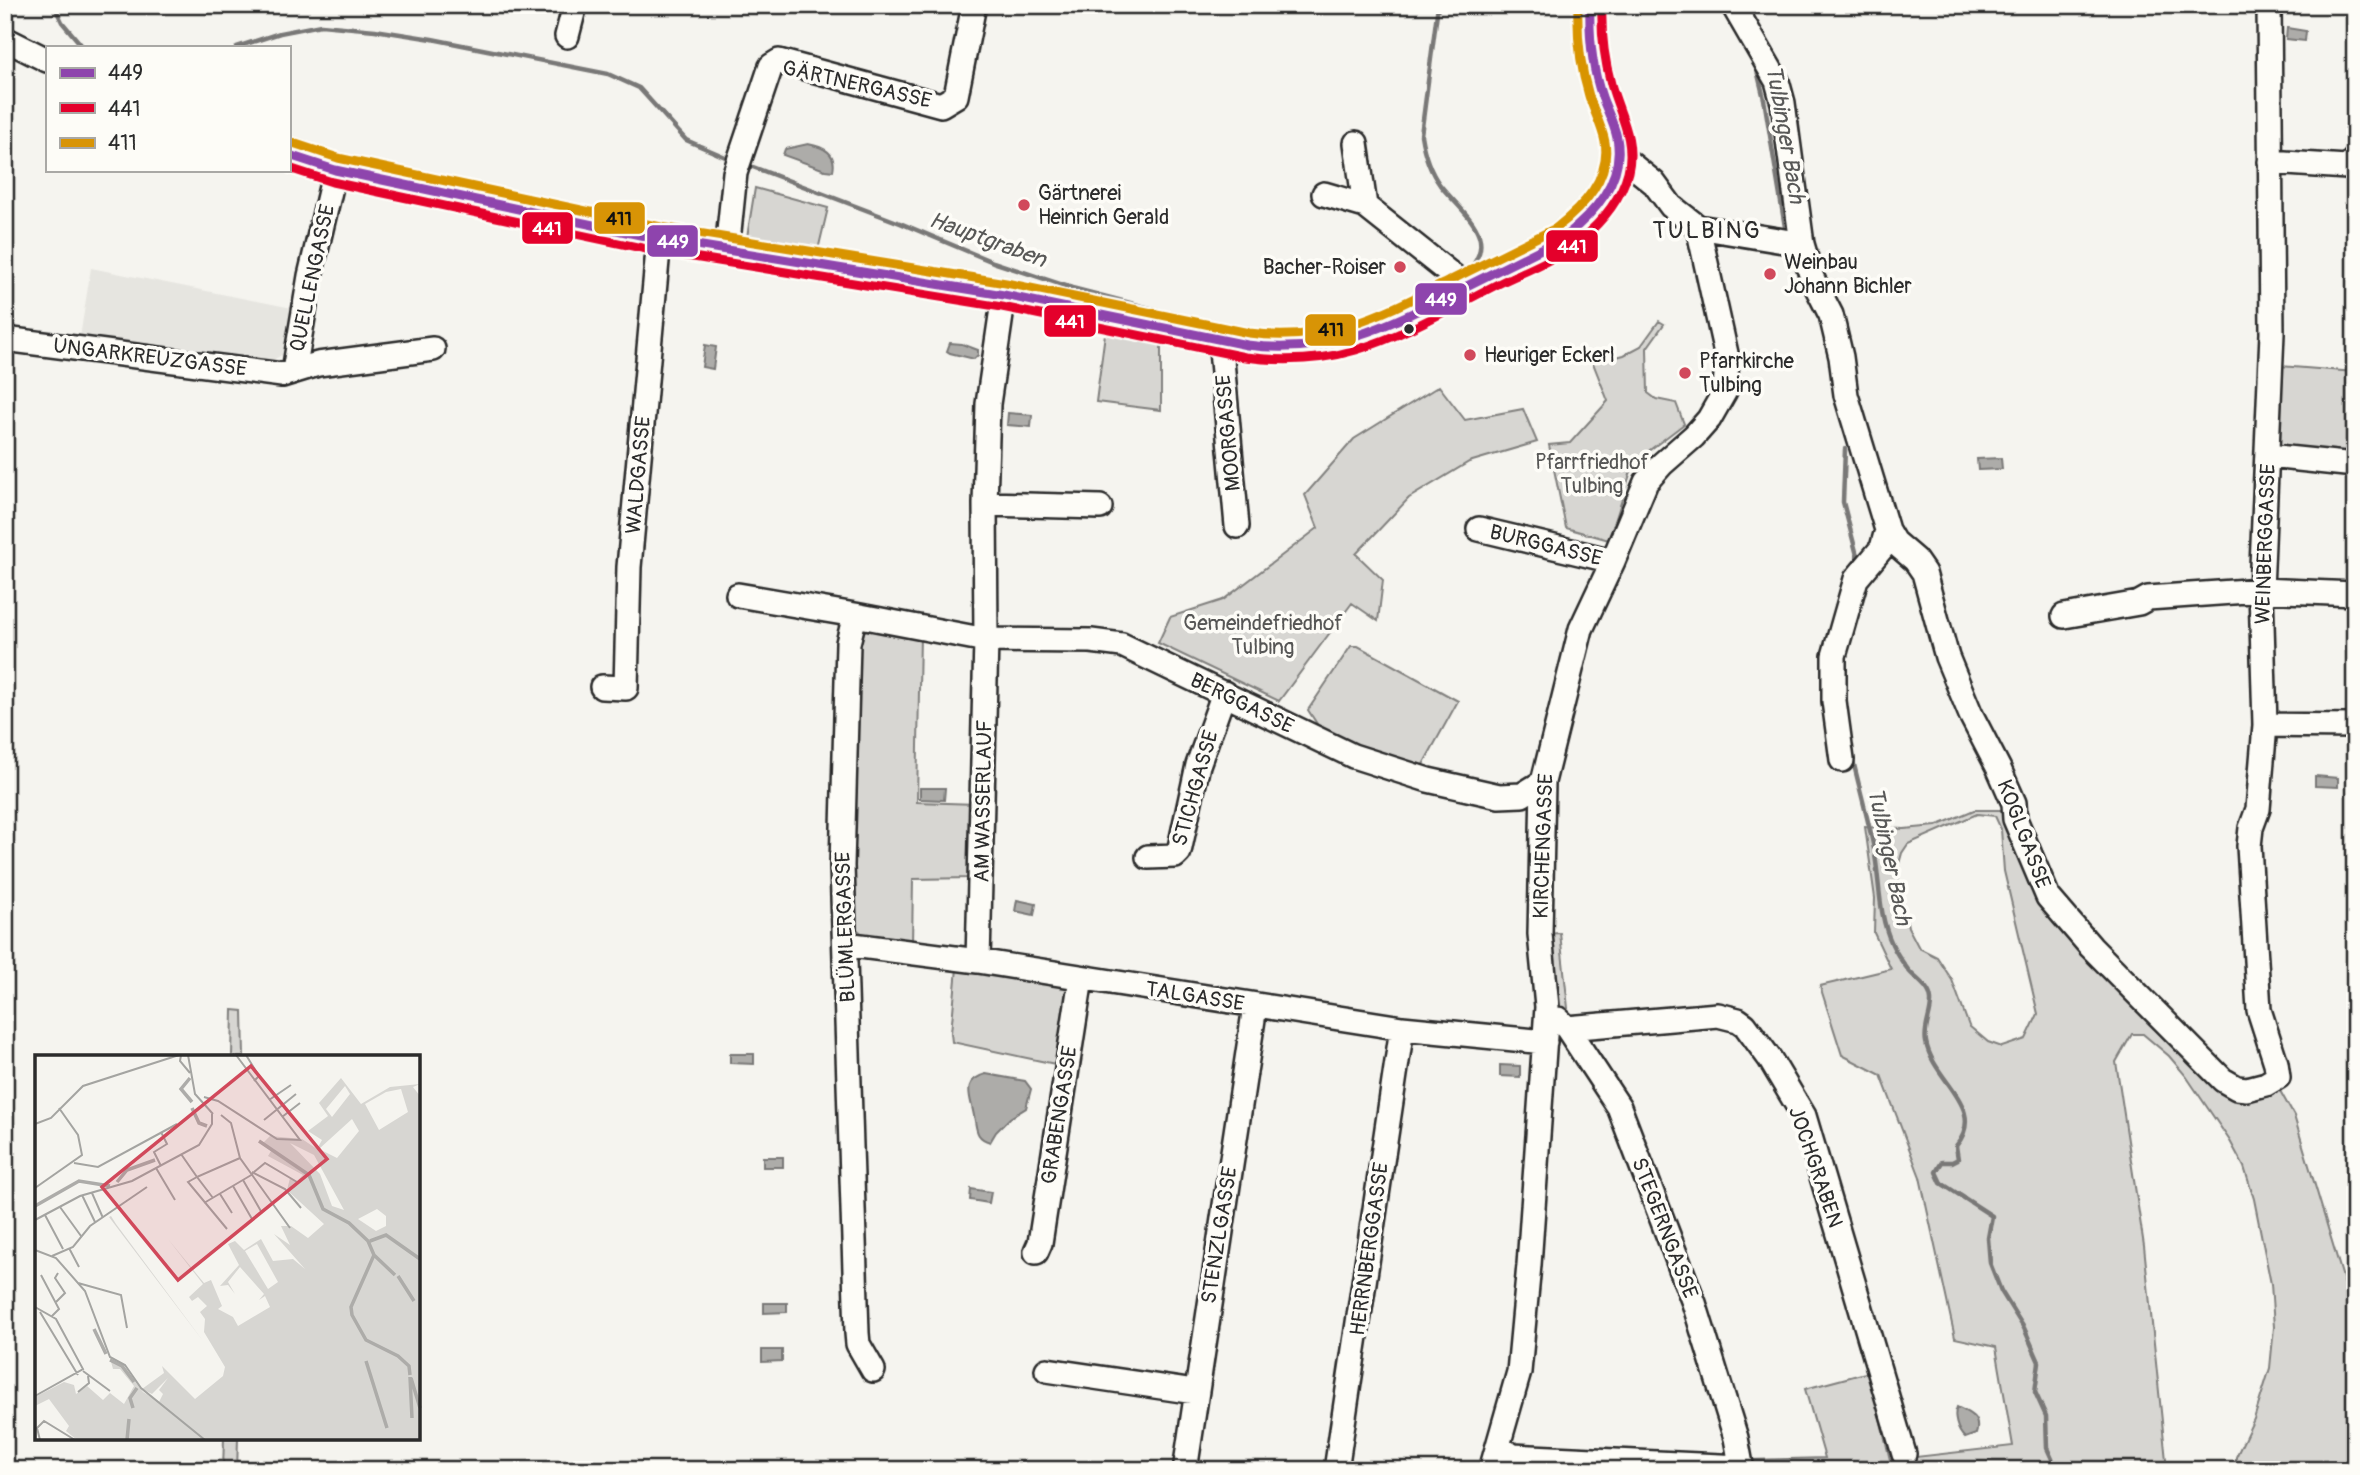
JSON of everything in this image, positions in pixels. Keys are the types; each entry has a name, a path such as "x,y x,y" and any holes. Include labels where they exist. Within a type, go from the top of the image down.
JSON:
{"street":[{"path":"567,36 575,5"},
{"name":"GÄRTNERGASSE","path":"727,251 735,173 771,66 779,61 941,104 956,96 974,5"},
{"path":"290,155 335,170 659,239 1004,295 1276,349 1317,346 1353,338 1405,317 1539,252 1580,225 1605,193 1614,175 1618,154 1617,137 1596,72 1589,37 1590,5"},
{"path":"1733,5 1777,81 1802,244 1812,278 1831,315 1846,395 1887,530 1882,548 1856,579 1833,656 1834,701 1842,760"},
{"name":"WEINBERGGASSE","path":"2269,5 2272,333 2261,590 2265,725 2258,809 2251,828 2249,846 2259,1010 2278,1077"},
{"path":"5,39 46,60"},
{"path":"1356,143 1365,206"},
{"path":"1618,154 1654,183 1671,206 1698,227 1752,238 1802,244"},
{"path":"2270,162 2347,167 2355,159"},
{"name":"QUELLENGASSE","path":"335,170 310,276 294,370 318,364 433,349"},
{"path":"1324,194 1365,206 1467,287"},
{"name":"KIRCHENGASSE","path":"1491,1470 1519,1372 1545,1042 1547,1007 1540,934 1543,782 1581,629 1646,482 1709,419 1725,391 1727,358 1698,227"},
{"name":"WALDGASSE","path":"602,687 626,688 629,568 659,239"},
{"path":"738,595 986,640 985,504 988,404 1004,295"},
{"name":"UNGARKREUZGASSE","path":"5,339 282,375 294,370"},
{"name":"MOORGASSE","path":"1220,339 1237,526"},
{"path":"2268,456 2355,465"},
{"path":"985,504 1100,506"},
{"name":"BURGGASSE","path":"1479,529 1613,561"},
{"name":"KOGLGASSE","path":"1887,530 1894,542 1916,560 1924,573 1947,657 1971,715 2014,803 2015,819 2048,897 2100,956 2223,1080 2237,1088 2247,1089 2266,1084 2278,1077"},
{"path":"2064,616 2139,603 2148,598 2261,590 2355,594"},
{"name":"BLÜMLERGASSE","path":"855,615 848,643 842,866 857,1333 858,1344 873,1370"},
{"name":"BERGGASSE","path":"986,640 1091,641 1122,645 1353,756 1428,780 1499,796 1522,795 1543,782"},
{"name":"AM WASSERLAUF","path":"978,961 986,640"},
{"name":"STICHGASSE","path":"1148,858 1175,856 1179,852 1198,765 1224,693"},
{"path":"2265,725 2355,726"},
{"name":"TALGASSE","path":"845,944 978,961 1402,1028 1545,1042"},
{"name":"GRABENGASSE","path":"1036,1252 1040,1243 1081,978"},
{"name":"STENZLGASSE","path":"1185,1464 1255,1006"},
{"name":"STEGERNGASSE","path":"1547,1007 1567,1028 1619,1107 1694,1303 1736,1438 1741,1468"},
{"name":"JOCHGRABEN","path":"1567,1028 1718,1015 1738,1020 1748,1029 1770,1059 1804,1116 1903,1454"},
{"name":"HERRNBERGGASSE","path":"1336,1470 1402,1028"},
{"path":"1047,1370 1195,1392"},
{"path":"1499,1447 1513,1456 1741,1468"}],"shaded area":[{"path":"2287,28 2306,31 2305,41 2286,39"},
{"path":"808,144 831,155 833,171 783,155 785,149"},
{"path":"91,268 292,308 285,353 273,360 200,355 80,337"},
{"path":"950,343 978,350 978,355 974,359 950,353 947,351"},
{"path":"705,345 716,347 713,369 702,367"},
{"path":"1008,413 1032,415 1031,427 1007,425"},
{"path":"2001,458 2002,469 1978,470 1977,459"},
{"path":"2315,776 2338,778 2338,787 2315,786"},
{"path":"920,788 945,788 944,800 920,799"},
{"path":"1017,900 1036,904 1034,915 1015,911"},
{"path":"730,1054 754,1054 754,1064 730,1063"},
{"path":"1500,1065 1520,1066 1520,1077 1500,1076"},
{"path":"986,1074 1025,1081 1031,1089 1026,1108 1010,1118 990,1142 978,1132 969,1090 973,1081"},
{"path":"763,1157 783,1157 783,1167 763,1167"},
{"path":"971,1189 991,1192 989,1203 970,1200"},
{"path":"764,1303 787,1303 787,1312 764,1313"},
{"path":"762,1350 782,1350 782,1361 762,1362"},
{"path":"1957,1407 1976,1420 1976,1434 1965,1438 1962,1435 1956,1419"}],"green space":[{"path":"755,188 828,208 818,250 747,237"},
{"name":"Pfarrfriedhof Tulbing","path":"1659,321 1664,324 1647,348 1648,393 1656,399 1676,403 1684,424 1634,462 1609,540 1566,528 1549,445 1570,443 1608,401 1593,363 1624,355 1641,346"},
{"path":"1106,326 1161,338 1161,410 1096,402"},
{"path":"2280,366 2355,372 2355,461 2273,453"},
{"name":"Gemeindefriedhof Tulbing","path":"1439,386 1465,420 1523,409 1537,442 1469,462 1409,498 1356,554 1383,580 1378,621 1352,603 1279,701 1158,643 1170,617 1223,600 1318,528 1305,495 1354,439"},
{"path":"870,627 920,635 917,802 976,804 971,878 913,879 912,945 866,937 852,925 858,636"},
{"path":"1351,646 1358,646 1458,701 1420,770 1367,752 1321,730 1308,710"},
{"path":"1974,810 2006,810 2022,850 2220,1083 2279,1089 2294,1116 2350,1301 2355,1300 2355,1470 2236,1470 2236,1457 2254,1419 2270,1368 2274,1327 2271,1284 2254,1199 2244,1167 2230,1141 2186,1076 2169,1056 2143,1034 2132,1034 2116,1062 2144,1246 2167,1470 1751,1470 1750,1460 1825,1458 1805,1389 1869,1372 1890,1460 2013,1446 1996,1347 1955,1338 1920,1177 1881,1075 1842,1055 1820,986 1891,969 1874,933 1875,898 1865,827 1904,829 1936,826","holes":["1977,814 1995,816 2001,829 2004,871 2038,1014 2026,1039 2002,1047 1988,1042 1969,1026 1952,980 1937,957 1919,948 1908,927 1897,871 1902,853 1908,844"]},
{"path":"1560,933 1568,1008 1559,1009 1549,990 1544,934"},
{"path":"957,968 1065,985 1071,994 1060,1065 952,1042"},
{"path":"233,1010 243,1011 244,1055 232,1055"},
{"path":"224,1440 238,1440 237,1470 223,1470"}],"waterway":[{"name":"Hauptgraben","path":"54,5 62,22 82,46"},
{"name":"Hauptgraben","path":"1438,5 1421,135 1433,174 1468,217 1480,238 1476,261 1465,274"},
{"name":"Hauptgraben","path":"240,46 280,33 321,25 432,39 608,74 639,88 686,140 730,159"},
{"name":"Tulbinger Bach","path":"1756,66 1786,233"},
{"name":"Hauptgraben","path":"745,164 993,262 1072,288 1216,325 1263,333 1301,334 1348,324 1398,308"},
{"name":"Tulbinger Bach","path":"1789,252 1800,274"},
{"name":"Tulbinger Bach","path":"1835,395 1840,413"},
{"name":"Tulbinger Bach","path":"1845,449 1843,502 1859,563"},
{"name":"Tulbinger Bach","path":"1852,756 1874,849 1887,933 1902,961 1930,995 1926,1042 1938,1069 1956,1094 1966,1119 1964,1132 1956,1146 1958,1159 1942,1162 1936,1172 1941,1183 1992,1216 1988,1238 1990,1263 2001,1291 2024,1328 2039,1362 2035,1392 2046,1416 2047,1448 2057,1470"}],"transit line":[{"name":"411","path":"293,143 338,158 661,227 1006,283 1249,333 1304,334 1354,323 1402,304 1556,228 1585,201 1599,180 1606,155 1604,136 1583,74 1578,5"},
{"name":"449","path":"290,155 335,170 659,239 1004,295 1247,345 1304,346 1356,336 1406,316 1563,238 1596,207 1612,182 1618,153 1616,133 1602,97 1594,63 1590,5"},
{"name":"441","path":"290,168 332,182 656,251 1002,307 1245,357 1273,360 1315,358 1342,354 1375,344 1429,320 1562,253 1603,218 1616,201 1625,182 1630,149 1607,64 1602,5"}],"place":[{"name":"Gärtnerei Heinrich Gerald","path":"1024,205"},
{"name":"Bacher-Roiser","path":"1400,267"},
{"name":"Weinbau Johann Bichler","path":"1770,274"},
{"name":"Heuriger Eckerl","path":"1470,355"},
{"name":"Pfarrkirche Tulbing","path":"1685,373"}],"district":[{"name":"TULBING","path":"1707,230"}]}
